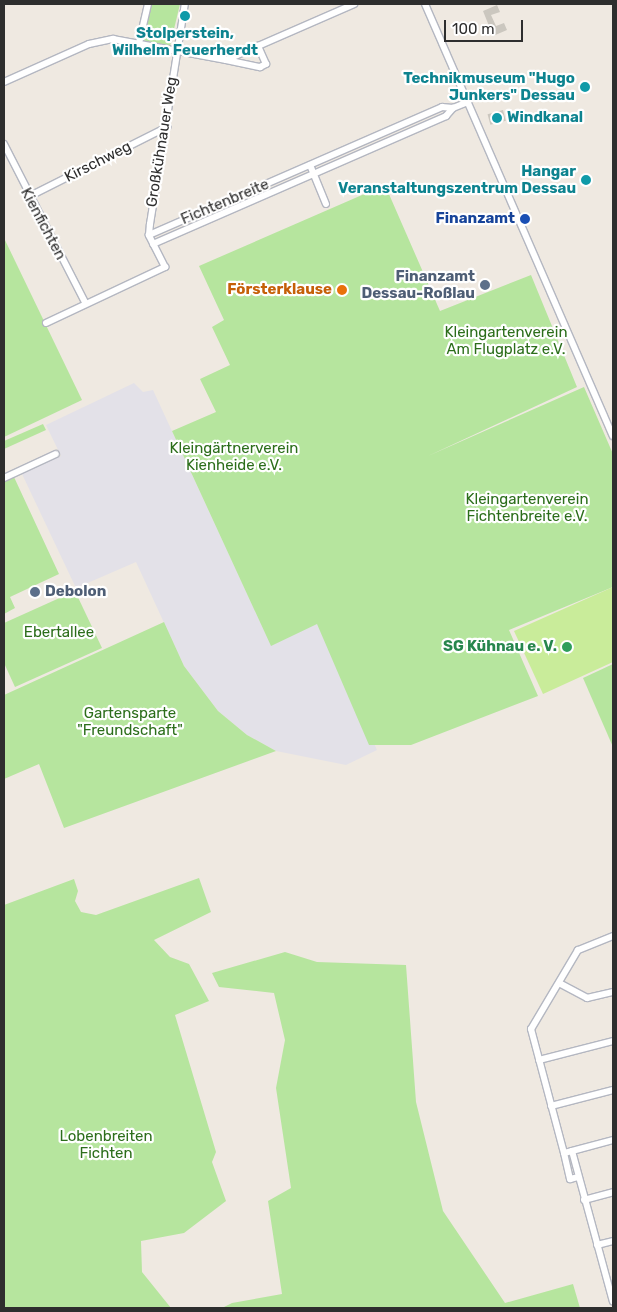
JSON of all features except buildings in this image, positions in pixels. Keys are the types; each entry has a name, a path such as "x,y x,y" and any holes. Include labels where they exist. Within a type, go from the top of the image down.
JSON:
{"street":[{"path":"139,42 148,4"},
{"name":"Großkühnauer Weg","path":"149,235 168,127 175,50 185,4"},
{"path":"226,60 354,4"},
{"path":"425,4 613,436"},
{"path":"4,82 89,44 113,39 139,42 260,67 266,64 258,46"},
{"name":"Fichtenbreite","path":"149,235 442,107 453,108 468,102"},
{"name":"Fichtenbreite","path":"153,244 446,116 453,108"},
{"name":"Kirschweg","path":"28,197 168,127"},
{"name":"Kienfichten","path":"4,144 28,197 85,302"},
{"path":"310,165 326,204"},
{"path":"46,324 85,302 164,267 149,235"},
{"path":"4,478 56,454"},
{"path":"578,1176 570,1179 532,1026 578,950 613,936"},
{"path":"559,983 587,998 613,992"},
{"path":"539,1060 613,1042"},
{"path":"551,1106 613,1090"},
{"path":"564,1153 613,1140"},
{"path":"572,1152 613,1302"},
{"path":"584,1200 613,1192"},
{"path":"597,1245 613,1241"}],"shaded area":[{"path":"134,383 143,392 153,390 268,639 316,616 377,750 346,765 276,751 247,735 218,711 184,666 136,562 76,588 22,474 61,456 46,425"}],"green space":[{"path":"149,4 180,4 170,46 142,40"},
{"path":"385,185 440,311 531,275 577,387 428,456 584,387 613,454 613,587 509,630 538,696 411,745 369,745 317,624 271,646 172,431 216,412 200,379 230,365 212,327 224,320 199,266"},
{"path":"4,238 82,400 4,437"},
{"path":"43,424 46,430 4,449 4,441"},
{"name":"Ebertallee","path":"14,477 59,574 10,597 15,608 4,614 4,482"},
{"name":"SG Kühnau e. V.","path":"613,587 613,662 543,694 514,631"},
{"name":"Ebertallee","path":"75,591 102,648 15,687 4,663 4,623"},
{"name":"Gartensparte \"Freundschaft\"","path":"164,622 184,666 218,711 247,735 276,751 64,828 39,764 4,779 4,695"},
{"path":"613,664 613,747 583,678"},
{"name":"Lobenbreiten Fichten","path":"199,878 211,912 154,940 170,957 189,964 209,1001 175,1015 216,1152 212,1162 226,1201 184,1233 141,1241 142,1272 171,1308 4,1308 4,905 74,879 78,891 75,901 81,912 96,915"},
{"path":"285,952 317,962 406,965 416,1102 443,1211 505,1303 573,1284 580,1308 222,1308 232,1303 282,1294 268,1201 291,1188 276,1088 285,1040 274,993 219,987 212,973"}],"place":[{"name":"Stolperstein, Wilhelm Feuerherdt","path":"185,16"},
{"name":"Technikmuseum \"Hugo Junkers\" Dessau","path":"585,87"},
{"name":"Windkanal","path":"497,118"},
{"name":"Hangar Veranstaltungszentrum Dessau","path":"586,180"},
{"name":"Finanzamt","path":"525,219"},
{"name":"Finanzamt Dessau-Roßlau","path":"485,285"},
{"name":"Försterklause","path":"342,290"},
{"name":"Debolon","path":"35,592"},
{"name":"SG Kühnau e. V.","path":"567,647"}],"park label":[{"name":"Kleingartenverein Am Flugplatz e.V.","path":"506,340"},
{"name":"Kleingärtnerverein Kienheide e.V.","path":"234,456"},
{"name":"Kleingartenverein Fichtenbreite e.V.","path":"527,508"}]}
